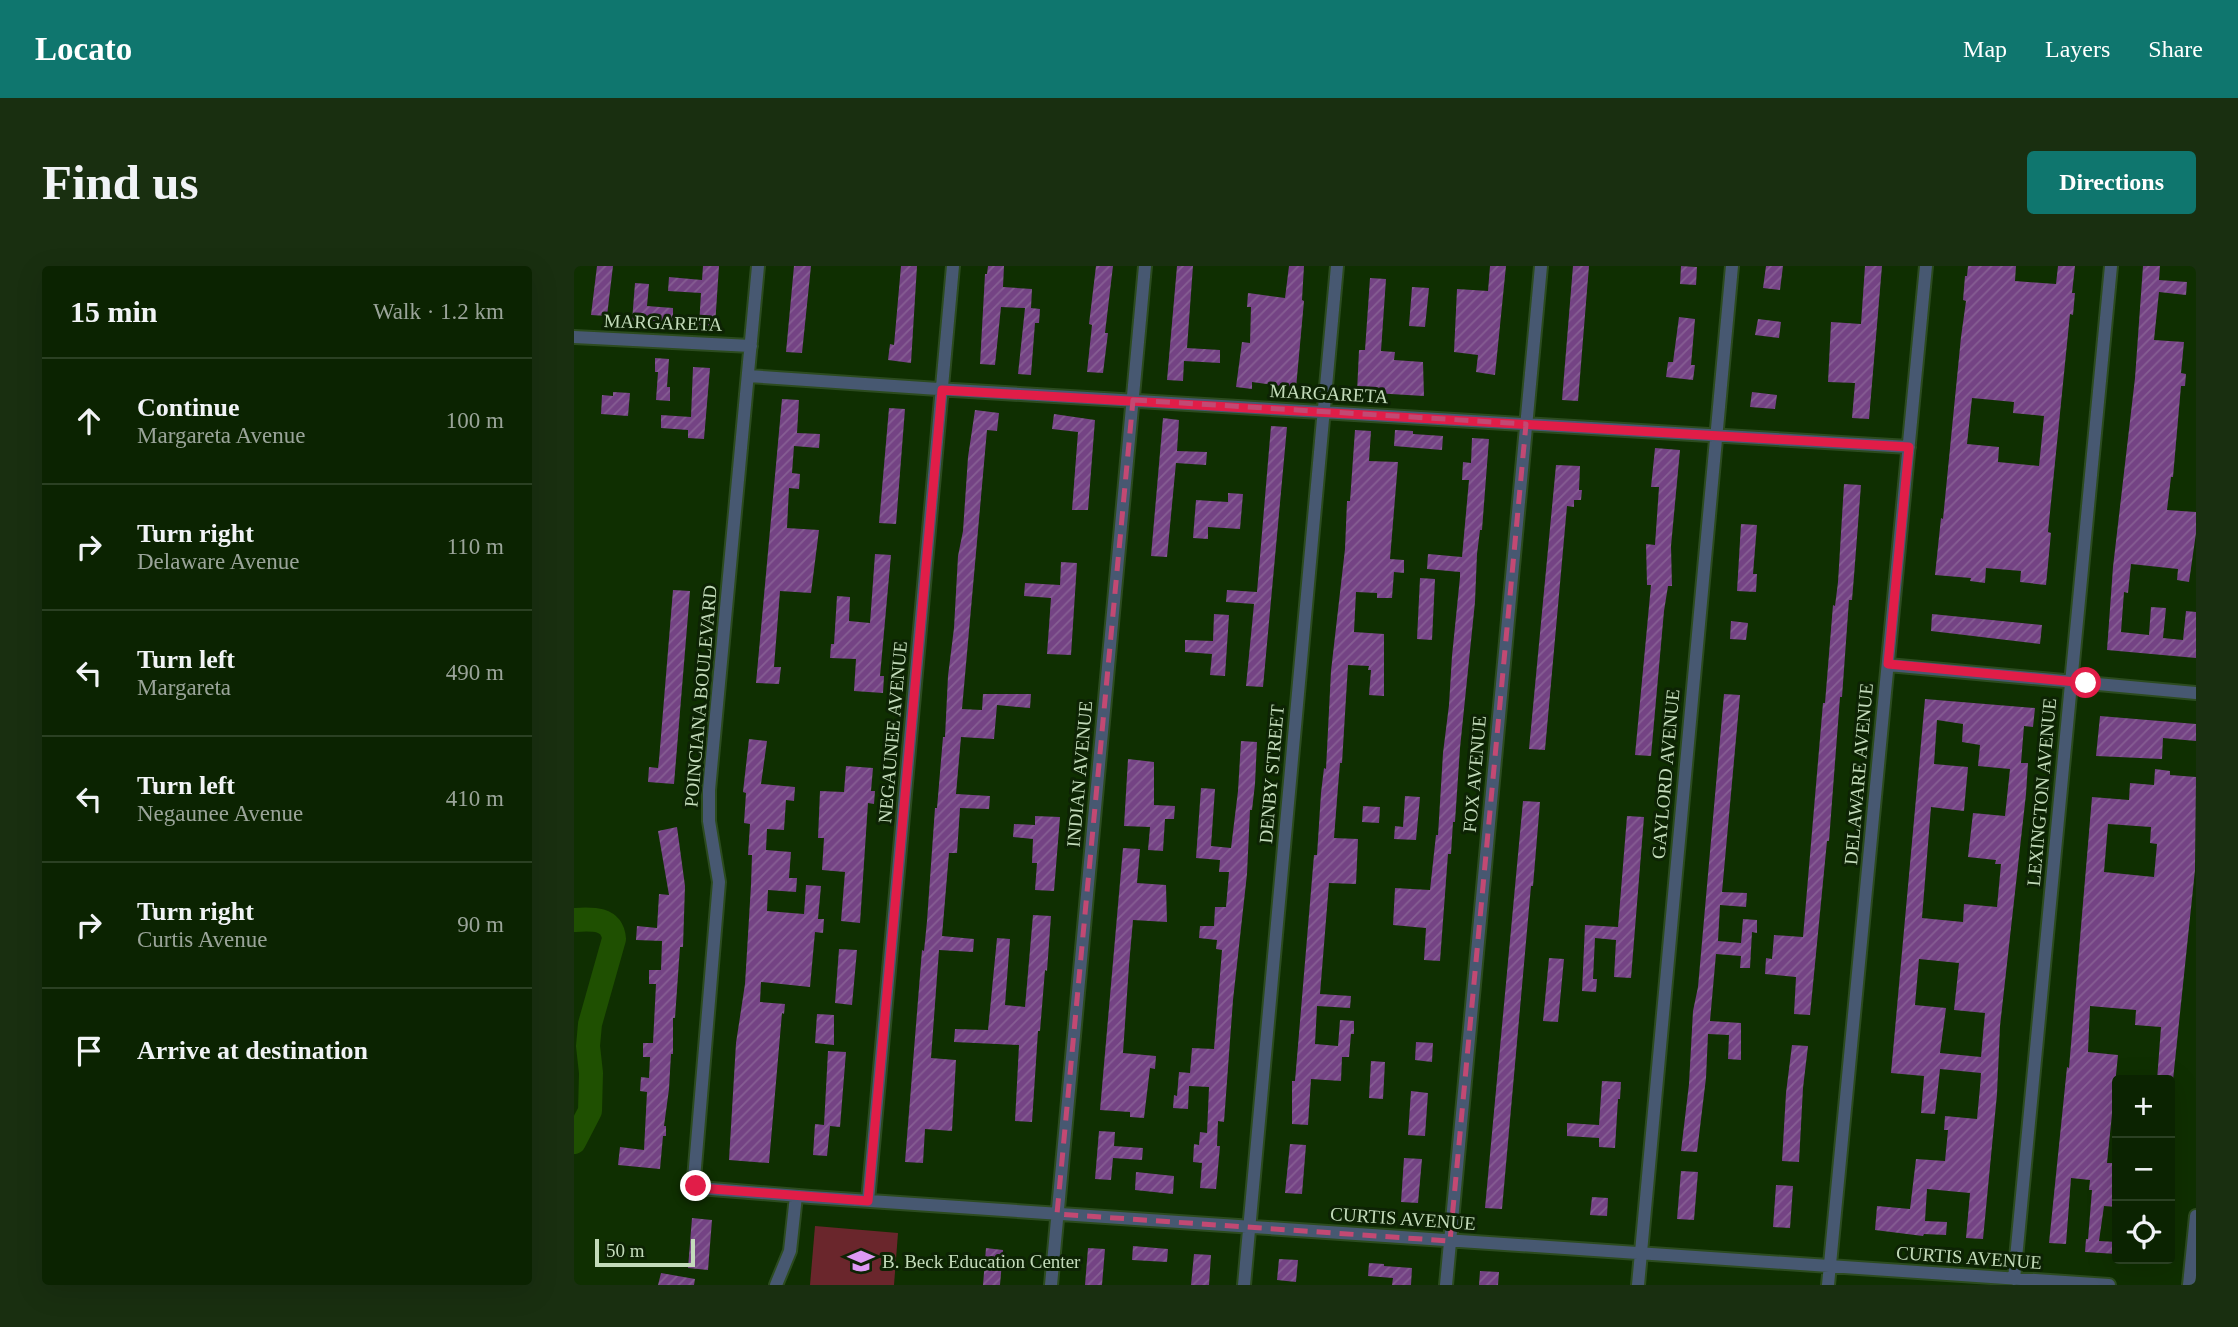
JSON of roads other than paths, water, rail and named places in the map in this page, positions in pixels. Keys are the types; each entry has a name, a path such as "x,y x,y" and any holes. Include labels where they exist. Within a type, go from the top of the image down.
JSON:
{"street":[{"path":"751,345 758,266"},
{"name":"NEGAUNEE AVENUE","path":"868,1201 953,266"},
{"name":"INDIAN AVENUE","path":"1051,1285 1145,266"},
{"name":"DENBY STREET","path":"1244,1285 1337,266"},
{"name":"FOX AVENUE","path":"1446,1285 1541,266"},
{"name":"GAYLORD AVENUE","path":"1637,1285 1732,266"},
{"name":"DELAWARE AVENUE","path":"1828,1285 1926,266"},
{"name":"LEXINGTON AVENUE","path":"2014,1279 2111,266"},
{"name":"MARGARETA","path":"574,337 751,345"},
{"name":"POINCIANA BOULEVARD","path":"696,1186 694,1179 719,882 709,821 709,790 751,345"},
{"name":"MARGARETA","path":"748,376 942,390 1909,447"},
{"path":"1888,664 2196,693"},
{"name":"CURTIS AVENUE","path":"696,1186 796,1196 2109,1285"},
{"path":"776,1285 790,1251 796,1196"},
{"path":"2189,1285 2196,1216"}],"waterway":[{"path":"574,920 605,923 614,939 590,1024 590,1111 574,1142"}],"place":[{"name":"B. Beck Education Center","path":"861,1261"}]}
